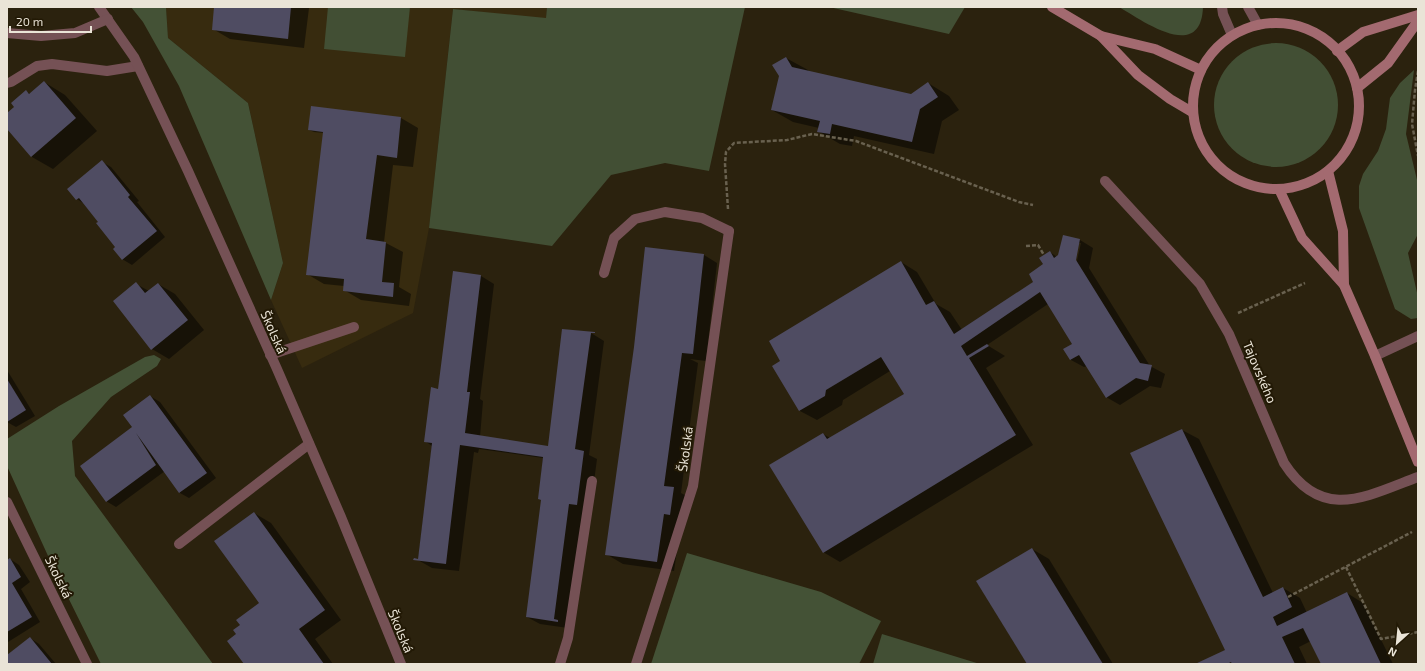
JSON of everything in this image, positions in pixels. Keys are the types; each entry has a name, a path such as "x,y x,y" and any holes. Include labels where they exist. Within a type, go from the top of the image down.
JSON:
{"main road":[{"path":"1052,7 1101,36 1138,75 1170,99 1192,112"},
{"path":"1337,51 1363,32 1418,15"},
{"path":"1357,88 1388,63 1418,21"},
{"path":"1280,23 1300,27 1319,35 1337,51 1347,64 1357,88 1359,98 1356,129 1348,148 1328,171 1305,184 1279,189 1254,187 1239,181 1220,168 1209,156 1201,143 1195,128 1192,112 1194,90 1200,70 1214,50 1232,35 1244,29 1258,25 1280,23"},
{"path":"1101,36 1155,49 1200,70"},
{"path":"1328,171 1343,231 1344,285"},
{"path":"1279,189 1302,238 1344,285 1375,356 1418,462"}],"street":[{"name":"Školská","path":"99,7 134,57 185,164 341,517 401,664"},
{"path":"1222,7 1223,14 1232,35"},
{"path":"1248,7 1258,25"},
{"path":"7,33 41,36 75,33 108,19"},
{"path":"7,83 37,66 52,64 107,71 138,66"},
{"name":"Tajovského","path":"1105,181 1200,284 1230,334 1284,463 1292,476 1317,495 1331,499 1347,500 1362,497 1418,477"},
{"path":"604,273 614,238 635,219 665,212 702,218 729,231"},
{"name":"Školská","path":"636,664 693,486 729,231"},
{"path":"270,355 354,327"},
{"path":"1375,356 1418,336"},
{"path":"179,544 309,444"},
{"path":"560,664 568,638 592,481"},
{"name":"Školská","path":"7,502 87,664"}],"path":[{"path":"1418,71 1414,90 1412,124 1418,156"},
{"path":"729,231 724,164 726,152 734,143 787,140 812,134 856,141 1019,202 1033,205"},
{"path":"1026,246 1038,245 1044,255"},
{"path":"1222,321 1305,283"},
{"path":"1288,597 1412,532"},
{"path":"1346,566 1381,639 1418,632"}],"shaded area":[{"path":"166,7 547,7 546,19 453,9 429,228 413,313 302,368 271,300 283,263 248,103 168,38"}],"green space":[{"path":"131,7 166,7 168,38 248,103 283,263 271,300 179,86 143,22"},
{"path":"328,7 410,7 405,57 324,49"},
{"path":"547,7 745,7 709,171 665,163 611,175 552,246 429,228 453,9 546,18"},
{"path":"829,7 965,7 949,34"},
{"path":"1119,7 1203,7 1200,24 1192,33 1182,35 1169,33 1156,28"},
{"path":"1276,43 1300,47 1311,53 1320,61 1328,70 1334,81 1338,105 1334,129 1328,140 1320,149 1311,157 1300,163 1276,167 1252,163 1241,157 1232,149 1224,140 1218,129 1214,105 1218,81 1224,70 1232,61 1241,53 1252,47"},
{"path":"1414,70 1406,134 1418,184 1418,234 1408,253 1418,297 1418,318 1411,319 1395,309 1359,208 1359,186 1363,174 1378,151 1386,129 1390,98 1400,83"},
{"path":"154,355 161,359 157,366 111,397 72,441 75,476 213,664 101,664 54,569 7,466 7,439 59,406 145,357"},
{"path":"687,553 821,592 881,621 859,664 651,664"},
{"path":"882,634 980,664 873,664"}],"building":[{"path":"214,7 291,7 288,39 212,30"},
{"path":"786,57 792,67 911,94 928,82 938,97 920,109 912,142 832,124 830,134 817,132 820,121 771,110 779,76 772,65"},
{"path":"44,81 76,118 31,157 7,129 7,113 14,107 11,103 26,90 29,94"},
{"path":"311,106 401,117 397,158 377,155 366,239 386,242 382,282 394,283 393,297 343,291 344,279 306,275 323,132 308,130"},
{"path":"102,160 130,195 128,197 157,231 122,260 113,249 115,247 96,223 98,222 79,198 76,200 67,189"},
{"path":"1063,235 1080,239 1076,260 1140,363 1152,365 1148,381 1136,378 1106,398 1079,355 1070,360 1063,349 1072,344 1040,292 961,346 967,356 987,344 989,346 969,358 1016,435 823,553 769,465 823,433 827,439 904,394 881,357 826,390 825,396 799,411 772,366 780,361 769,341 901,261 926,305 934,301 954,334 1033,282 1029,274 1043,264 1039,258 1050,251 1054,258 1058,255"},
{"path":"645,247 704,254 693,354 682,353 664,486 674,487 670,515 664,514 657,562 605,555 634,347"},
{"path":"453,271 481,275 467,392 470,392 465,433 548,446 562,329 595,332 591,333 575,449 584,451 577,505 569,504 554,619 558,620 558,622 526,617 541,500 538,499 543,457 460,445 446,564 413,560 414,558 418,559 432,443 424,442 431,387 438,389"},
{"path":"136,282 145,293 158,283 188,320 151,350 113,301"},
{"path":"7,379 26,410 7,422"},
{"path":"150,395 207,473 179,493 136,433 156,465 106,502 80,466 132,427 123,415"},
{"path":"1182,429 1263,597 1283,587 1292,607 1273,617 1277,626 1347,592 1381,664 1321,664 1303,628 1282,637 1295,664 1232,664 1231,662 1227,664 1195,664 1225,650 1130,453"},
{"path":"254,512 325,610 299,629 324,664 244,664 227,641 236,634 233,630 240,625 236,620 259,603 214,541"},
{"path":"1032,548 1103,664 1027,664 976,581"},
{"path":"10,558 21,577 12,583 32,617 7,632 7,560"},
{"path":"30,637 52,664 7,664 7,655"}]}
